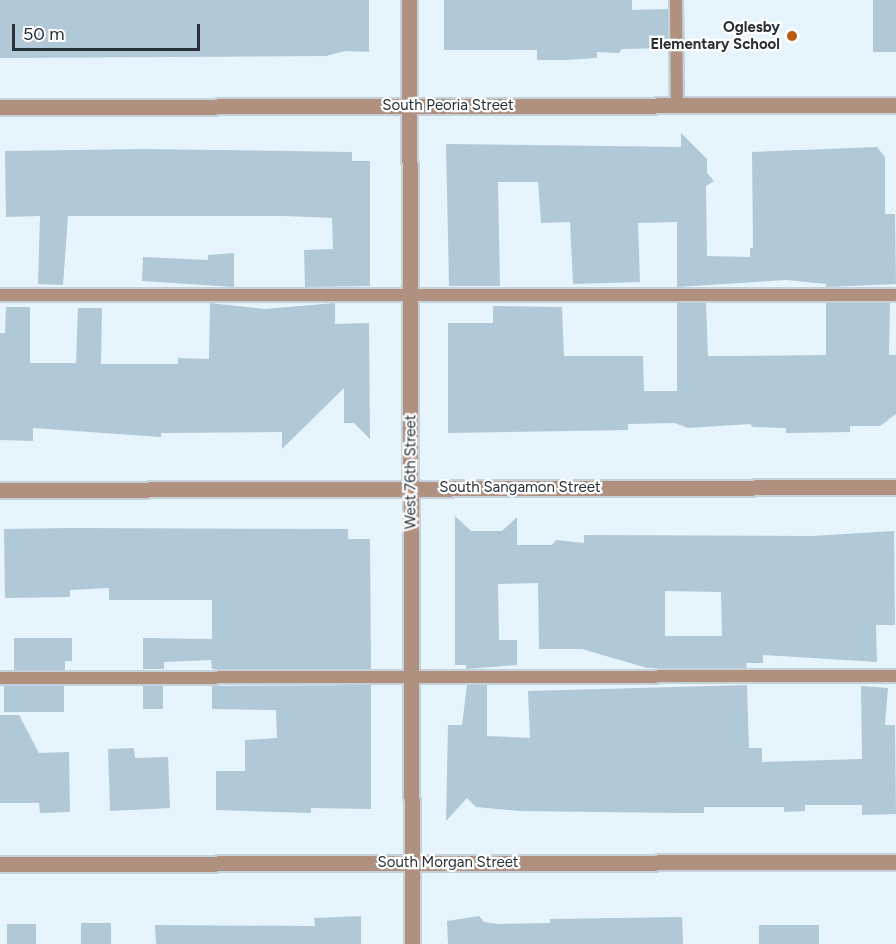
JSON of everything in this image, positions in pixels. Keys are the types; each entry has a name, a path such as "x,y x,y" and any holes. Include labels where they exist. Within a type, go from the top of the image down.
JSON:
{"street":[{"name":"West 76th Street","path":"409,0 412,944"},
{"name":"South Peoria Street","path":"0,106 896,105"},
{"name":"South Sangamon Street","path":"0,490 896,487"},
{"name":"South Morgan Street","path":"0,864 896,861"}],"lane":[{"path":"676,0 677,106"},
{"path":"0,296 896,294"},
{"path":"0,678 896,676"}],"building":[{"path":"0,0 369,0 369,52 345,51 326,56 0,58"},
{"path":"444,0 632,0 632,10 668,9 668,48 622,49 619,53 597,52 597,58 564,60 537,60 537,50 444,50"},
{"path":"873,0 896,0 896,52 873,52"},
{"path":"681,133 707,159 707,173 714,181 706,186 707,256 750,257 750,248 753,248 752,152 877,147 885,157 885,214 895,214 896,284 826,287 826,284 787,280 677,287 677,222 638,223 640,282 573,284 570,222 541,223 538,182 498,182 500,286 449,286 446,144 681,147"},
{"path":"143,149 352,152 352,161 370,161 370,286 305,287 304,250 333,249 332,218 285,216 68,216 63,285 38,284 40,216 6,217 5,151"},
{"path":"234,253 234,287 142,281 143,257 208,260 208,255"},
{"path":"210,303 265,309 335,303 335,324 369,323 370,439 354,423 344,423 344,388 282,449 282,432 161,433 161,437 33,428 33,441 0,440 0,333 5,333 6,307 30,307 30,363 76,363 78,308 102,308 101,364 178,364 178,358 209,359"},
{"path":"677,303 706,303 708,356 735,356 826,355 826,303 890,303 889,355 896,355 896,414 880,426 850,426 850,432 786,433 786,428 753,427 750,424 688,428 675,423 628,424 628,430 448,433 448,323 493,323 493,306 562,307 564,356 643,356 644,391 677,391"},
{"path":"455,516 471,531 502,531 517,517 517,545 552,545 556,540 584,543 584,535 812,536 894,531 895,625 876,625 877,662 763,655 763,663 746,663 747,668 647,668 582,649 539,649 538,583 498,584 499,640 517,640 517,665 466,669 466,665 455,665","holes":["665,591 721,592 722,636 665,636"]},
{"path":"4,529 348,529 348,539 370,539 371,669 212,669 211,660 164,662 164,669 143,669 143,638 212,639 212,600 109,600 109,588 70,590 70,597 5,598"},
{"path":"14,638 72,638 72,661 65,661 65,670 14,670"},
{"path":"371,685 371,809 311,808 311,813 216,810 216,771 245,771 245,740 277,738 276,710 212,709 212,686"},
{"path":"467,685 487,685 487,736 530,738 528,691 747,685 749,748 762,748 762,762 862,759 861,686 888,688 885,725 895,725 896,814 862,815 862,805 805,805 805,811 784,812 784,807 704,807 704,813 519,811 476,807 467,798 446,821 448,725 462,725"},
{"path":"4,686 64,686 64,712 4,712"},
{"path":"143,686 163,686 163,709 143,709"},
{"path":"0,715 19,715 39,753 69,752 70,812 40,813 39,803 0,803"},
{"path":"134,748 135,758 168,757 170,808 110,811 108,749"},
{"path":"361,916 361,944 156,944 155,925 315,926 314,918"},
{"path":"479,916 484,922 498,924 550,923 550,919 682,917 683,944 448,944 447,921"},
{"path":"81,923 111,923 111,944 81,944"},
{"path":"7,924 36,924 36,944 7,944"},
{"path":"759,925 819,925 819,944 759,944"}],"place":[{"name":"Oglesby Elementary School","path":"792,36"}]}
